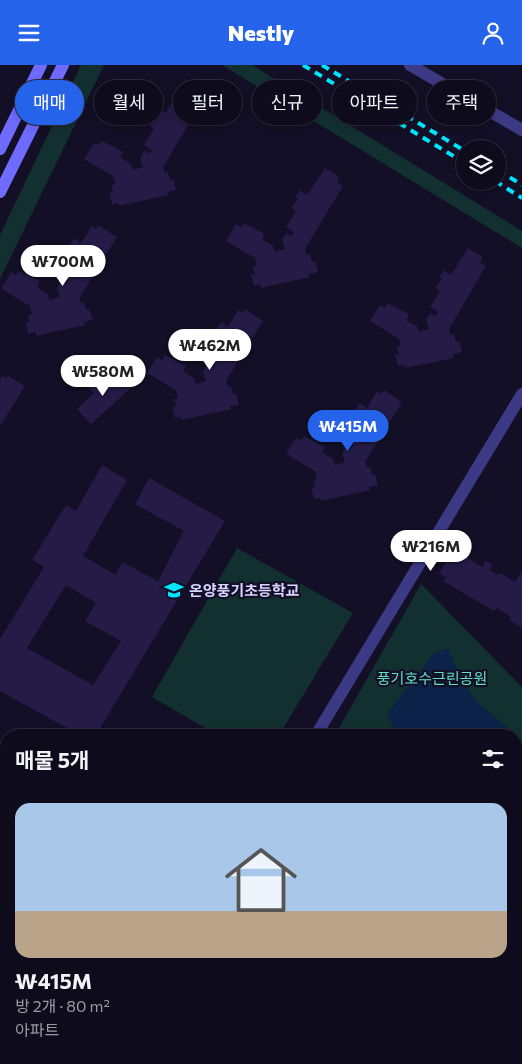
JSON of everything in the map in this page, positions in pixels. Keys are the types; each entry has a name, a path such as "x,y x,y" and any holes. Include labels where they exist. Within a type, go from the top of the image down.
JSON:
{"main road":[{"path":"0,149 41,65"},
{"path":"0,192 63,65"}],"street":[{"path":"410,65 522,130"},
{"path":"320,729 522,395"}],"green space":[{"path":"81,65 104,65 97,80 94,80 94,86 84,106 84,80 74,80"},
{"path":"222,65 252,65 276,80 252,80 252,83"},
{"path":"322,108 332,114 332,125 350,125 522,231 522,248 320,125 322,125"},
{"path":"52,125 75,125 0,279 0,235"},
{"path":"237,548 353,613 283,729 207,729 152,697"},
{"name":"풍기호수근린공원","path":"421,584 522,687 522,729 338,729"}],"water":[{"path":"448,648 461,678 477,702 509,729 394,729 387,714 433,654"}],"building":[{"path":"173,101 173,125 188,125 163,167 165,173 168,172 170,180 173,179 176,190 167,192 168,195 119,206 118,203 112,204 109,193 113,192 111,185 115,184 113,176 84,159 94,143 99,145 102,141 123,152 120,157 131,164 133,170 143,167 140,158 144,151 150,154 152,150 144,145 154,129 150,126 163,125 163,112 165,113"},
{"path":"325,168 339,177 337,182 343,186 305,249 307,255 310,254 312,262 315,261 318,272 309,274 310,277 261,288 260,284 254,286 251,275 255,274 253,267 257,266 255,258 226,241 236,224 241,227 244,223 265,234 262,239 273,246 275,252 285,249 282,240 286,233 291,236 294,232 286,227 296,211 291,208 298,199 295,198 300,190 307,195"},
{"path":"98,225 117,237 80,297 81,303 84,302 86,310 89,309 93,320 84,322 85,325 36,336 35,332 28,334 26,323 29,322 28,315 32,314 30,306 1,289 11,272 16,275 18,271 40,281 37,287 48,294 49,300 60,297 57,288 61,281 66,284 68,280 61,275 70,259 66,256 72,247 70,245 74,238 81,243 92,226 96,229"},
{"path":"468,248 483,257 480,262 486,266 449,329 451,335 454,334 456,342 459,341 462,352 453,354 454,358 405,368 404,365 398,366 395,355 399,354 397,347 401,346 399,339 370,321 380,305 385,308 388,303 409,314 406,320 417,326 419,332 429,329 426,320 430,313 435,316 438,312 430,307 440,291 435,288 442,279 439,278 444,270 451,275"},
{"path":"245,309 263,321 226,381 228,387 231,386 233,394 236,393 239,405 230,406 231,409 182,420 181,417 175,418 172,407 176,406 174,399 178,398 176,390 147,373 157,357 162,360 165,355 186,366 183,371 194,378 196,384 206,381 203,372 207,365 213,368 215,364 207,359 217,343 212,340 219,331 216,330 221,322 228,327 238,310 242,313"},
{"path":"116,372 131,388 91,424 77,409 94,393 88,388 96,380 101,386"},
{"path":"2,376 7,378 8,376 25,386 0,426 0,380"},
{"path":"384,390 402,402 365,462 367,468 370,467 372,475 375,474 378,485 369,487 370,490 321,501 320,498 314,499 311,488 315,487 313,480 317,479 315,471 286,454 296,438 301,440 304,436 325,447 322,452 333,459 335,465 345,462 342,453 346,446 351,449 354,445 346,440 356,424 351,421 358,412 355,411 360,403 367,408 377,391 381,394"},
{"path":"102,465 127,480 83,556 116,575 122,562 158,581 184,531 135,504 149,478 225,521 100,729 69,729 0,691 0,639 44,567 32,560 66,505 76,511","holes":["66,585 96,603 85,621 121,641 93,685 27,648"]},
{"path":"455,547 482,567 486,560 493,565 489,570 499,575 500,573 515,582 522,571 522,628 509,620 511,617 497,608 494,611 443,581 446,577 439,574"}],"railway":[{"path":"303,65 456,158"},
{"path":"322,65 456,146"},
{"path":"506,175 522,185"},
{"path":"506,188 522,198"}],"place":[{"name":"온양풍기초등학교","path":"174,590"}]}
